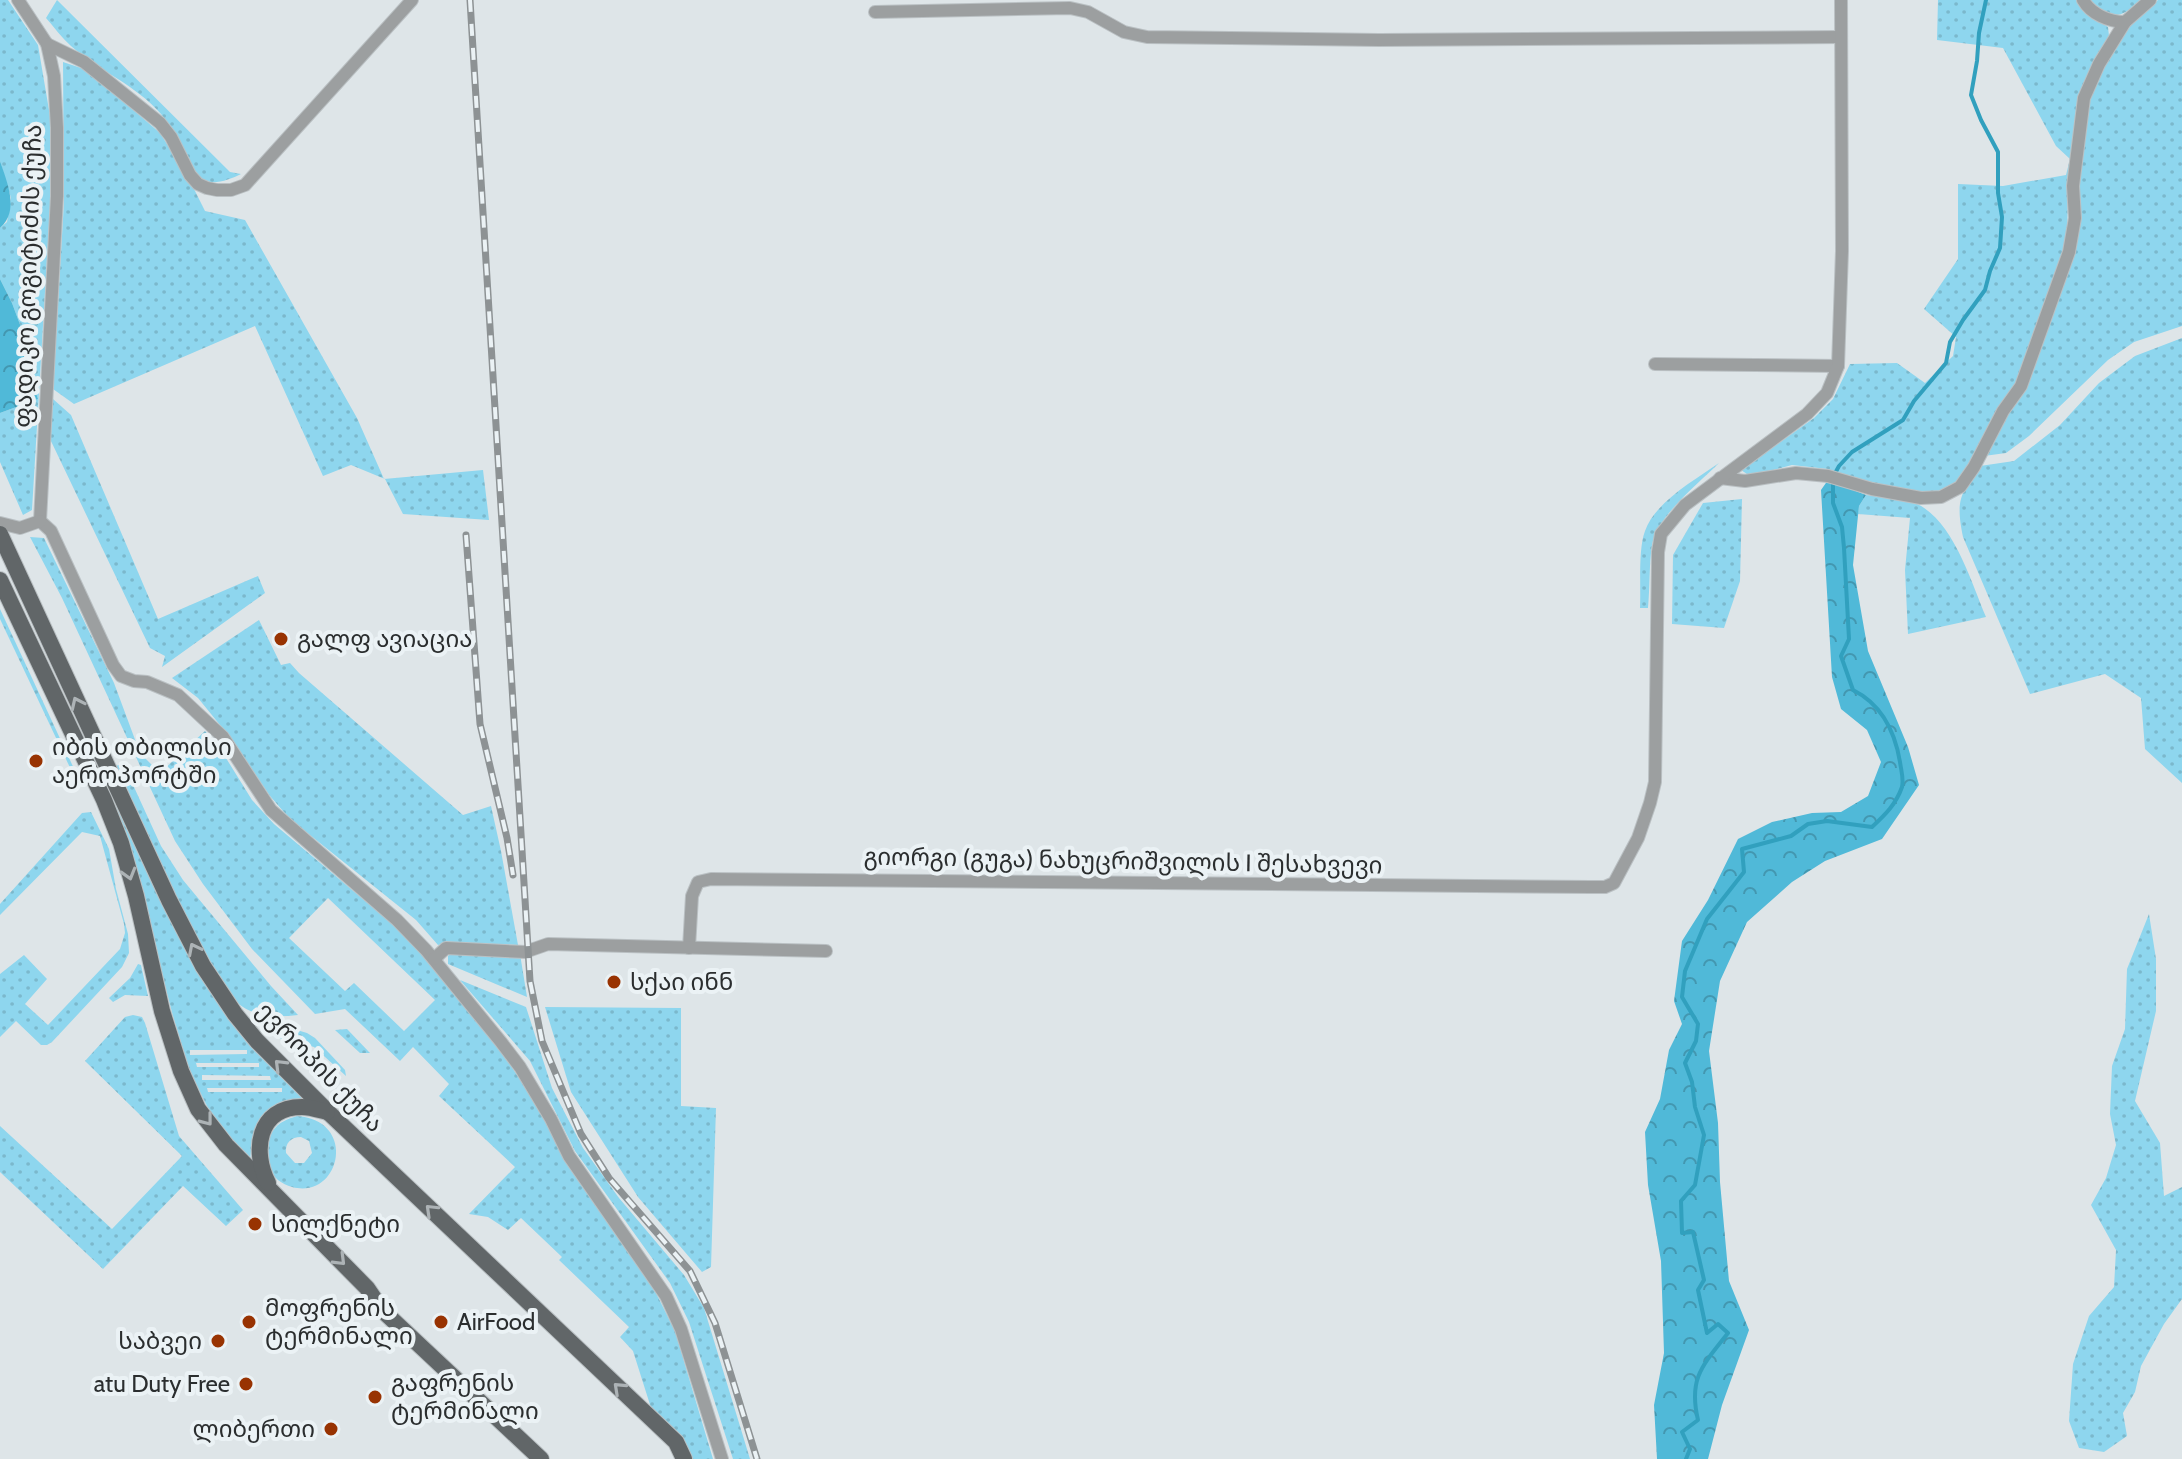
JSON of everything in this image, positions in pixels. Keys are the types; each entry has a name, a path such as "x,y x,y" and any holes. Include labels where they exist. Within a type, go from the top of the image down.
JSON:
{"main road":[{"name":"ევროპის ქუჩა","path":"0,534 169,900 203,966 235,1014 257,1041 328,1112 676,1442 684,1459"},
{"path":"0,580 104,800 121,843 162,1011 181,1071 198,1109 226,1145 367,1288 382,1310 541,1459"},
{"path":"273,1192 261,1169 259,1153 265,1127 274,1116 300,1106 328,1112"}],"street":[{"name":"ფადიკო გოგიტიძის ქუჩა","path":"18,0 47,44 54,76 56,115 57,196 40,521"},
{"path":"47,44 84,62 160,123 198,184 231,190 245,185 412,0"},
{"path":"1720,478 1807,414 1827,393 1838,366 1842,251 1841,0"},
{"path":"2083,0 2085,5 2112,22 2125,22"},
{"path":"1720,478 1745,481 1796,473 1828,476 1872,489 1921,498 1941,497 1960,487 2003,411 2021,386 2069,252 2075,218 2073,186 2084,98 2099,64 2125,22 2150,0"},
{"path":"875,12 1070,8 1088,12 1124,32 1147,37 1379,40 1841,37"},
{"path":"1655,364 1838,366"},
{"name":"გიორგი (გუგა) ნახუცრიშვილის I შესახვევი","path":"689,948 694,889 698,882 711,879 1591,887 1614,883 1638,838 1655,782 1658,552 1661,534 1685,505 1720,478"},
{"path":"0,523 20,528 40,521 51,531 113,665 121,676 147,682 178,695 223,737 271,810 397,920 434,959 520,1067 569,1156 666,1296 681,1329 722,1459"},
{"path":"434,959 446,948 525,952 548,944 826,951"}],"shaded area":[{"path":"0,0 8,0 38,45 50,116 50,208 32,510 23,515 0,462 0,413 38,399 25,360 25,338 0,279 0,228 7,222 11,198 0,161"},
{"path":"57,0 230,172 241,174 214,182 198,176 191,169 161,114 140,95 71,46 46,18"},
{"path":"1938,0 2077,0 2082,9 2108,27 2109,36 2079,97 2068,184 2067,247 2018,384 1959,484 1941,492 1921,494 1862,484 1828,469 1792,465 1750,476 1741,470 1814,418 1833,399 1850,364 1897,363 1925,383 1953,356 1956,337 1924,309 1958,259 1958,184 2003,186 2066,175 2070,159 2056,146 2003,48 1937,40"},
{"path":"2086,0 2141,0 2126,12 2114,15"},
{"path":"2158,0 2182,0 2182,326 2134,342 2108,360 2029,436 2006,453 1984,456 2036,354 2075,251 2080,215 2077,180 2088,97 2121,34"},
{"path":"63,62 87,70 160,133 205,211 245,220 357,418 384,478 351,465 323,476 255,326 74,404 53,389 64,202"},
{"path":"2182,338 2182,783 2145,749 2141,698 2105,674 2030,694 1963,537 1960,507 1964,492 1980,466 2014,461 2060,425 2099,383 2135,356"},
{"path":"53,399 71,415 158,619 258,576 265,593 162,667 165,656 150,648 50,439"},
{"path":"1719,463 1662,522 1652,545 1648,608 1640,608 1641,548 1650,520 1666,501"},
{"path":"483,470 489,520 403,514 385,479"},
{"path":"1866,495 1915,503 1940,523 1959,553 1986,617 1908,634 1905,570 1910,518 1858,514"},
{"path":"1742,499 1740,581 1724,628 1672,624 1673,555 1703,503"},
{"path":"30,537 44,538 114,683 140,753 160,773 205,731 221,750 252,800 274,824 396,927 432,966 503,1054 533,1099 587,1193 654,1289 675,1331 713,1459 690,1459 652,1411 633,1351 620,1337 629,1327 559,1260 562,1257 521,1218 508,1230 488,1217 469,1214 515,1167 439,1096 449,1084 413,1047 400,1061 345,1009 315,1014 252,949 175,841 62,598","holes":["328,898 435,1000 404,1031 354,983 345,991 289,938"]},
{"path":"0,609 76,773 73,774 0,619"},
{"path":"259,620 281,665 290,663 463,815 491,806 518,945 448,942 438,945 416,920 290,819 198,698 172,678"},
{"path":"123,763 161,846 183,880 298,1015 263,1015 249,1011 230,994 190,928 151,848 114,767"},
{"path":"110,791 161,895 304,1099 280,1105 264,1118 254,1137 250,1161 212,1116 190,1072 128,844 106,793","holes":["190,1050 247,1050 247,1054 190,1055","196,1063 259,1063 259,1067 197,1067","202,1075 270,1076 271,1080 202,1080","207,1088 282,1088 282,1092 208,1092"]},
{"path":"91,812 109,849 128,934 129,953 122,967 52,1042 41,1045 16,1021 0,1037 0,974 24,955 47,979 25,1004 48,1025 120,949 125,933 124,924 100,836 82,832 0,915 0,904 82,813"},
{"path":"2149,914 2156,959 2156,1011 2135,1101 2160,1143 2164,1196 2182,1187 2182,1299 2141,1366 2135,1392 2123,1413 2127,1436 2104,1452 2079,1448 2069,1421 2073,1364 2089,1316 2114,1287 2116,1250 2091,1205 2106,1178 2116,1145 2110,1114 2112,1066 2125,1029 2127,969"},
{"path":"452,952 520,954 527,997 448,964 448,956"},
{"path":"138,964 141,965 148,996 125,995 113,1002 109,998 130,978"},
{"path":"460,980 526,1007 552,1088 583,1148 619,1198 684,1275 704,1308 750,1459 733,1459 689,1322 670,1283 575,1151 530,1061"},
{"path":"545,1007 681,1008 681,1106 716,1108 711,1267 702,1272 638,1197 571,1092"},
{"path":"125,1017 142,1017 145,1023 179,1136 243,1210 226,1226 183,1186 103,1269 0,1172 0,1126 112,1229 182,1156 85,1061"},
{"path":"280,1025 315,1038 345,1070 346,1076 314,1047 275,1037 271,1029"},
{"path":"347,1029 370,1053 360,1053 335,1030"},
{"path":"297,1116 316,1121 329,1131 335,1144 336,1158 331,1171 322,1182 309,1188 292,1187 281,1182 267,1164 270,1137 280,1124","holes":["297,1137 309,1141 312,1153 304,1163 295,1163 286,1153 288,1144"]}],"green space":[{"path":"0,161 11,205 0,228"},
{"path":"0,279 25,338 25,360 38,399 0,413"},
{"path":"1828,480 1866,495 1859,506 1853,565 1868,651 1908,747 1919,785 1882,839 1825,861 1792,882 1747,922 1720,981 1709,1051 1718,1123 1729,1281 1749,1330 1722,1405 1708,1459 1657,1459 1654,1405 1664,1353 1661,1261 1648,1185 1645,1132 1660,1099 1669,1050 1682,1024 1674,1001 1682,941 1708,900 1738,839 1772,822 1812,813 1841,812 1868,796 1881,762 1867,730 1841,709 1832,677 1821,490"}],"waterway":[{"path":"1686,1459 1690,1449 1682,1432 1698,1420 1695,1406 1697,1382 1705,1364 1728,1333 1718,1324 1707,1333 1698,1290 1704,1280 1693,1232 1682,1233 1681,1201 1695,1185 1704,1135 1685,1063 1696,1041 1698,1024 1682,997 1685,971 1707,919 1744,872 1742,849 1791,836 1808,824 1827,821 1872,827 1897,799 1902,787 1900,762 1890,730 1879,711 1853,690 1841,656 1849,639 1842,527 1833,503 1833,477 1852,452 1903,420 1914,401 1946,363 1950,342 1985,290 2000,248 2002,217 1998,193 1998,152 1971,95 1986,0"}],"railway":[{"path":"470,0 530,981 542,1041 581,1134 609,1178 690,1271 715,1323 757,1459"},
{"path":"466,535 480,724 513,875"}],"place":[{"name":"გალფ ავიაცია","path":"281,639"},
{"name":"იბის თბილისი აეროპორტში","path":"36,761"},
{"name":"სქაი ინნ","path":"614,982"},
{"name":"სილქნეტი","path":"255,1224"},
{"name":"მოფრენის ტერმინალი","path":"249,1322"},
{"name":"AirFood","path":"441,1322"},
{"name":"საბვეი","path":"218,1341"},
{"name":"atu Duty Free","path":"246,1384"},
{"name":"გაფრენის ტერმინალი","path":"375,1397"},
{"name":"ლიბერთი","path":"331,1429"}]}
